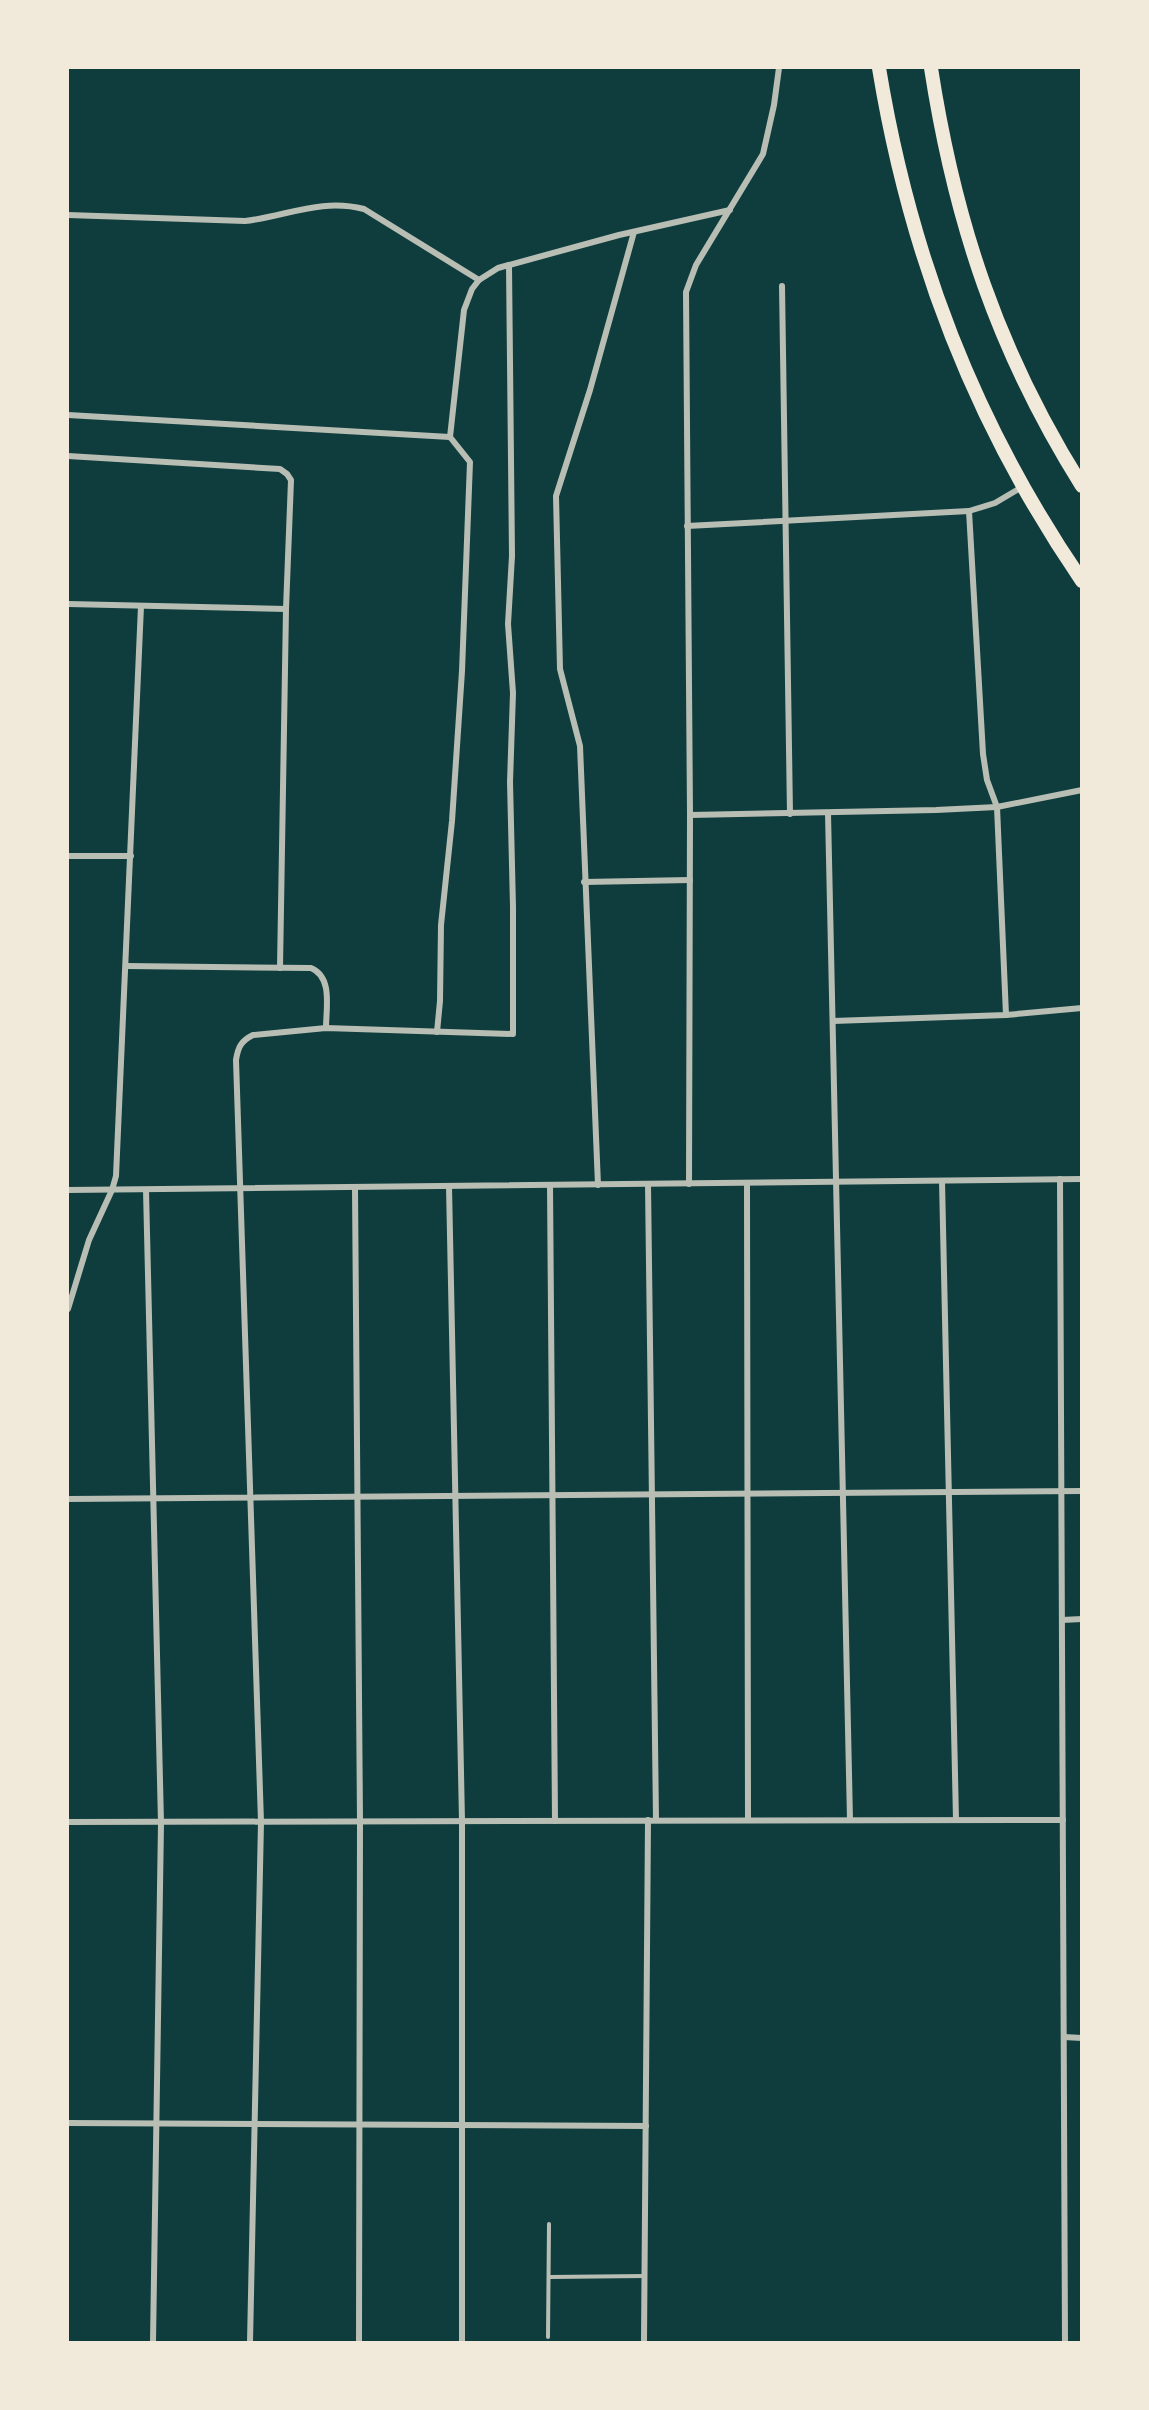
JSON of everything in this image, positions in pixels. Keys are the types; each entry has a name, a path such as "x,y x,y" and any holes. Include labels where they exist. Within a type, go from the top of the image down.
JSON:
{"highway":[{"path":"879,68 901,181 928,273 955,349 987,422 1022,487 1051,537 1082,581"},
{"path":"931,68 955,192 977,269 1000,332 1030,398 1082,486"}],"street":[{"path":"689,1184 690,815 686,292 696,265 764,154 779,68"},
{"path":"68,215 245,221 268,218 315,206 352,206 364,209 479,280"},
{"path":"437,1032 440,1001 441,925 452,821 462,671 470,462 450,437 464,310 472,289 479,280 488,273 509,265 634,232 731,210"},
{"path":"598,1185 579,746 560,669 556,496 590,390 634,232"},
{"path":"250,2343 261,1822 238,1189 236,1060 238,1047 243,1040 253,1035 326,1028 513,1034 510,782 513,693 508,624 512,556 509,265"},
{"path":"782,286 790,814"},
{"path":"68,415 450,437"},
{"path":"68,456 280,469 291,480 286,609 280,968"},
{"path":"687,526 969,511 995,503 1022,487"},
{"path":"969,511 983,754 987,780 997,807 1006,1015"},
{"path":"68,604 286,609"},
{"path":"68,1309 89,1239 112,1190 116,1176 141,606"},
{"path":"690,815 997,807 1082,790"},
{"path":"828,813 850,1820"},
{"path":"68,856 130,856"},
{"path":"584,882 690,880"},
{"path":"126,966 311,968 324,977 326,983 326,1028"},
{"path":"833,1021 1006,1015 1082,1008"},
{"path":"1060,1179 1065,2343"},
{"path":"68,1190 1082,1179"},
{"path":"942,1181 956,1820"},
{"path":"747,1183 748,1820"},
{"path":"648,1184 656,1821"},
{"path":"550,1185 555,1821"},
{"path":"449,1186 462,1821 462,2343"},
{"path":"355,1188 360,1822 359,2343"},
{"path":"146,1190 161,1822 153,2343"},
{"path":"68,1499 1082,1491"},
{"path":"1062,1620 1082,1619"},
{"path":"644,2343 648,1820"},
{"path":"68,1822 1063,1820"},
{"path":"1064,2037 1082,2038"},
{"path":"68,2123 646,2126"}],"lane":[{"path":"548,2337 549,2224"},
{"path":"549,2277 645,2276"}]}
